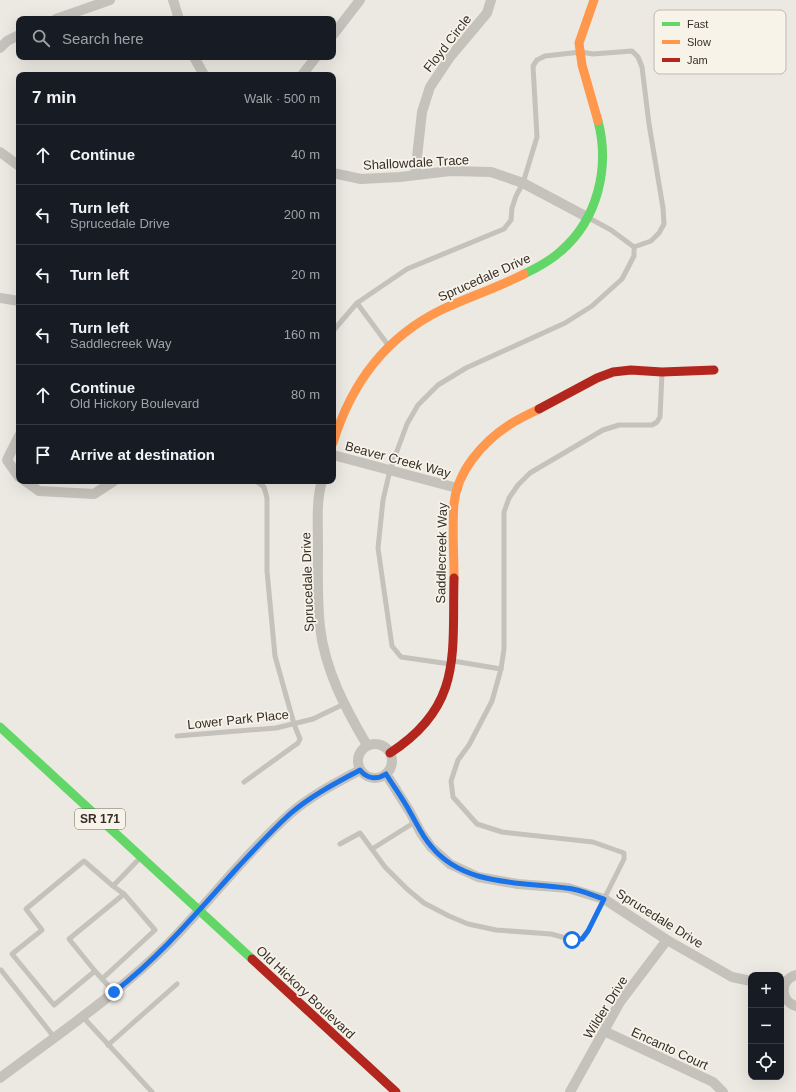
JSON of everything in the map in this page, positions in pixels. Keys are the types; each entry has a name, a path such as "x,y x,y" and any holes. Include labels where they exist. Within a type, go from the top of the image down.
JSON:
{"street":[{"path":"65,16 110,0"},
{"path":"173,0 179,16"},
{"path":"336,31 360,0"},
{"name":"Floyd Circle","path":"415,175 422,112 430,87 450,57 487,13 491,0"},
{"name":"Sprucedale Drive","path":"336,434 344,410 356,387 369,368 388,346 416,324 443,309 521,277 538,268 553,258 577,234 587,217 600,185 603,151 583,69 579,42 594,0"},
{"path":"0,48 16,37"},
{"path":"196,60 202,72"},
{"path":"304,72 314,60"},
{"path":"0,152 16,164"},
{"name":"Shallowdale Trace","path":"336,176 360,179 450,171 491,172 523,182 587,217"},
{"path":"0,298 16,301"},
{"name":"Saddlecreek Way","path":"390,752 401,747 416,735 429,720 441,700 448,680 452,662 454,503 457,488 467,467 480,448 498,432 510,424 597,378 613,372 631,370 662,372 714,370"},
{"path":"16,442 7,460 16,473"},
{"name":"Beaver Creek Way","path":"336,456 457,488"},
{"path":"29,484 39,491 94,494 109,484"},
{"name":"Sprucedale Drive","path":"322,484 318,516 318,596 320,628 324,652 330,672 344,704 367,745"},
{"name":"Old Hickory Boulevard","path":"0,727 396,1092"},
{"path":"373,743 379,744 387,748 390,752 392,766 386,774 374,778 367,776 360,770 358,756 367,745 373,743"},
{"path":"0,1078 125,984 168,944 268,835 292,813 330,786 360,770"},
{"name":"Sprucedale Drive","path":"386,774 431,847 450,864 478,877 518,884 568,888 604,899 667,940 732,977 748,980"},
{"name":"Wilder Drive","path":"570,1092 620,1002 667,940"},
{"path":"784,984 789,978 796,975"},
{"path":"784,998 796,1006"},
{"name":"Encanto Court","path":"604,1031 713,1082 723,1092"}],"lane":[{"path":"336,328 357,303 407,269 504,228 511,220 512,208 532,157 537,136 533,66 537,60 545,56 581,52 593,54 632,51 638,57 642,67 649,124 663,208 664,224 659,233 651,241 634,247"},
{"path":"587,217 611,230 634,247"},
{"path":"501,669 401,657 392,646 378,548 383,500 390,470 407,424 418,405 438,385 466,368 565,323 592,306 622,279 634,256 634,247"},
{"path":"357,303 388,346"},
{"path":"340,844 360,833 385,867 424,903 468,924 496,930 550,934 572,940 582,939 588,931 624,859 624,853 593,842 502,832 477,824 454,797 451,781 458,760 469,745 492,701 501,669 504,649 504,512 508,498 530,473 603,430 619,425 652,425 657,422 660,417 662,372"},
{"path":"244,782 298,743 300,739 294,724 275,656 267,571 267,498 264,487 260,484"},
{"name":"Lower Park Place","path":"177,736 276,728 313,719 344,704"},
{"path":"372,849 415,822"},
{"path":"113,886 141,857"},
{"path":"95,971 54,1005 12,954 42,930 26,909 84,861 124,894 155,930 102,978"},
{"path":"114,992 69,939 124,894"},
{"path":"1,970 54,1038"},
{"path":"108,1045 177,984"},
{"path":"82,1016 152,1092"}],"traffic: fast":[{"path":"524,274 543,264 561,251 574,238 584,224 592,208 598,191 601,174 601,138 598,121"},
{"path":"0,727 252,959"}],"traffic: slow":[{"path":"594,0 579,43 582,65 598,121"},
{"path":"336,434 349,401 360,382 372,365 403,334 421,321 441,310 524,274"},
{"path":"454,578 453,513 456,492 460,480 473,458 490,440 512,423 539,409"}],"traffic: jam":[{"path":"539,409 597,378 613,372 631,370 662,372 714,370"},
{"path":"390,753 414,735 431,717 442,697 449,676 452,654 454,578"},
{"path":"252,959 396,1092"}],"route":[{"path":"114,992 125,984 168,944 268,835 292,813 308,800 330,786 360,770 367,776 374,778 384,776 386,774 410,812 421,833 431,847 450,864 478,877 518,884 568,888 604,899 588,931 582,939 572,940"}]}
